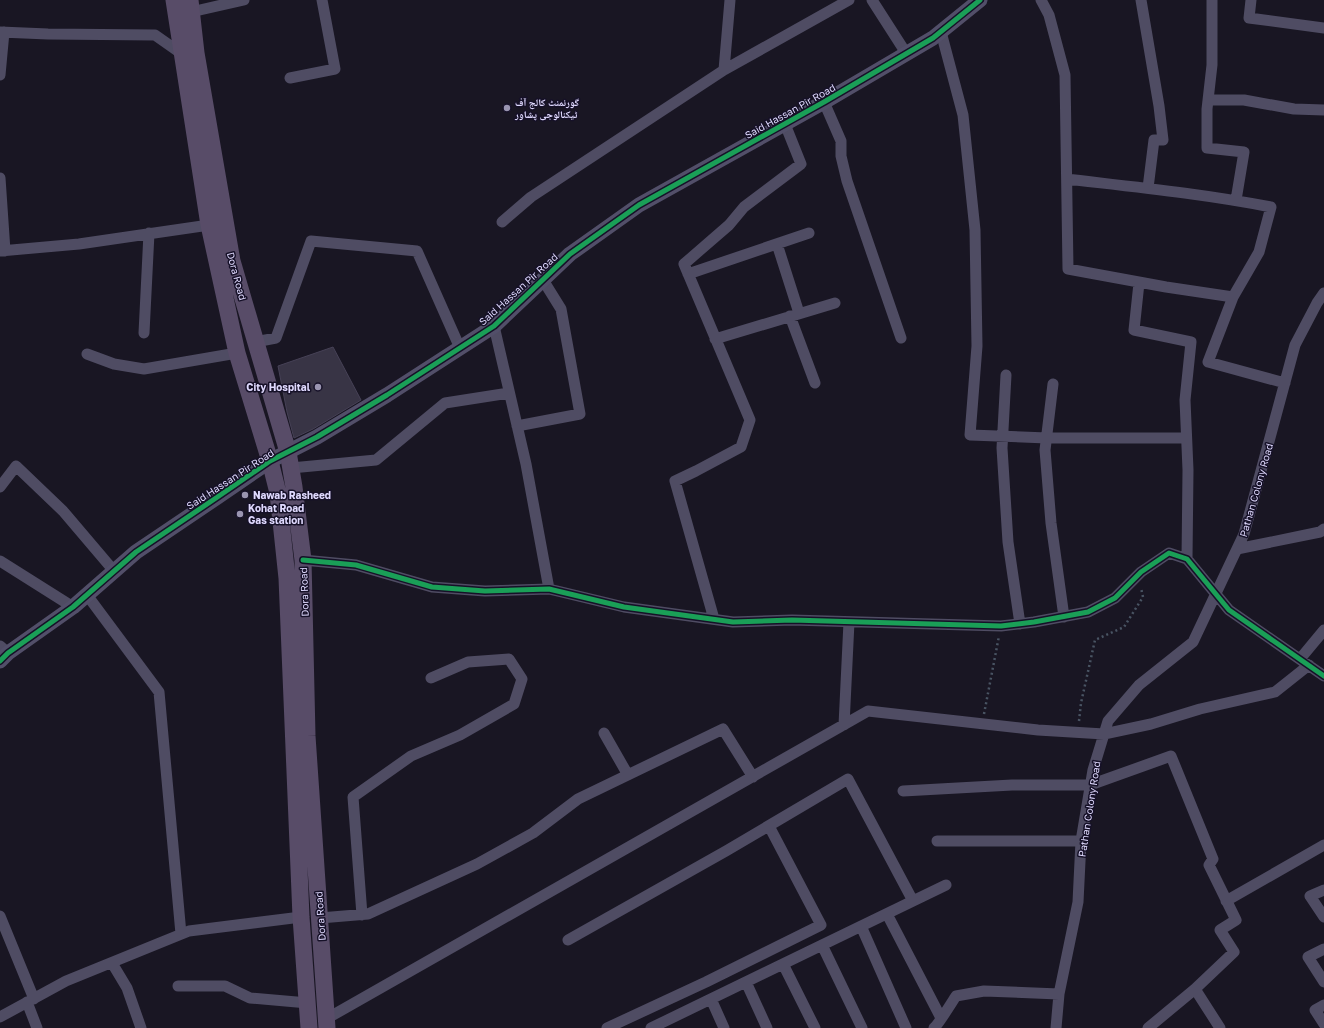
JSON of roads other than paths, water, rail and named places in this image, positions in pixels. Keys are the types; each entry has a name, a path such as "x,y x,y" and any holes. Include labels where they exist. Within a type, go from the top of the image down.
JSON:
{"main road":[{"path":"174,0 189,53"},
{"name":"Dora Road","path":"191,6 189,53 217,223 232,261 289,460 303,560 307,736 326,1024"},
{"path":"217,223 237,352 270,461 278,493 287,578 301,916 309,1028"},
{"path":"237,352 256,346"},
{"path":"301,916 320,918"}],"street":[{"path":"191,6 244,0"},
{"path":"290,78 335,69 322,0"},
{"path":"724,70 730,0"},
{"path":"502,222 531,197 724,70 849,0"},
{"path":"872,0 906,54"},
{"name":"Said Hassan Pir Road","path":"3,653 73,606 136,552 270,461 289,460 337,425 494,326 570,254 639,204 824,102 933,38 980,0"},
{"path":"1041,0 1049,15 1065,75 1068,270 1139,283 1233,297"},
{"path":"1141,0 1159,106 1163,140 1154,140 1148,188"},
{"path":"1212,0 1212,65 1208,100 1207,148 1244,152 1236,200"},
{"path":"1251,0 1249,18 1324,28"},
{"path":"0,75 2,32 155,35 189,53"},
{"path":"941,32 963,115 975,230 977,346 970,435 1047,438 1186,438"},
{"path":"1208,100 1244,100 1294,109 1324,110"},
{"path":"824,102 841,141 841,156 847,181 901,338"},
{"path":"714,619 675,481 741,447 750,420 684,264 729,225 744,207 801,164 785,124"},
{"path":"0,178 2,251 79,244 217,223"},
{"path":"1067,179 1236,200 1271,207 1259,252 1233,297 1208,362 1285,383"},
{"path":"144,333 149,233"},
{"path":"688,274 809,233"},
{"path":"256,346 276,338 311,241 417,251 460,348"},
{"path":"777,244 795,315 815,383"},
{"path":"517,426 580,414 561,309 543,280"},
{"path":"1139,283 1134,330 1191,342 1185,400 1188,470 1188,559"},
{"name":"Pathan Colony Road","path":"1056,1028 1059,994 1078,902 1081,841 1090,785 1108,721 1139,685 1193,642 1244,534 1295,345 1317,303 1324,293"},
{"path":"715,338 835,303"},
{"path":"494,326 526,464 549,589"},
{"path":"87,354 114,364 144,369 237,352"},
{"path":"1006,376 1002,448 1008,542 1020,624"},
{"path":"1053,384 1046,450 1050,523 1064,617"},
{"path":"289,460 376,460 445,403 509,393"},
{"path":"0,487 16,466 63,511 114,571"},
{"path":"1237,550 1320,532 1324,529"},
{"path":"303,560 356,565 432,587 485,591 549,589 624,607 733,622 792,620 1001,626 1088,612 1115,598 1136,576 1169,553 1188,559 1229,610 1324,676"},
{"path":"0,561 73,606"},
{"path":"86,595 159,692 181,934"},
{"path":"844,725 849,622"},
{"path":"326,1024 868,712 1078,733 1104,734 1151,724 1200,709 1274,692 1305,662 1324,630"},
{"path":"362,914 353,797 411,756 460,735 514,704 522,679 509,659 468,662 431,678"},
{"path":"320,918 368,914 477,864 533,833 578,799 723,729 753,777"},
{"path":"604,733 628,775"},
{"path":"903,791 1012,785 1090,785 1171,756 1213,859 1209,865 1236,920 1220,930 1234,952 1195,989 1148,1028"},
{"path":"568,940 769,826 848,779 913,901"},
{"path":"606,1028 706,982 821,925 769,826"},
{"path":"937,841 1081,841"},
{"path":"1226,901 1324,845"},
{"path":"651,1028 946,885"},
{"path":"1324,890 1310,896 1324,917"},
{"path":"887,914 941,1018"},
{"path":"0,916 31,1001 37,1028"},
{"path":"0,1017 66,981 189,931 301,916"},
{"path":"861,926 906,1028"},
{"path":"822,945 862,1028"},
{"path":"1324,949 1308,957 1324,982"},
{"path":"112,963 127,988 141,1028"},
{"path":"783,964 815,1028"},
{"path":"746,982 767,1028"},
{"path":"178,986 225,986 250,998 308,1003"},
{"path":"1195,989 1220,1028"},
{"path":"934,1028 956,996 984,991 1059,994"},
{"path":"711,999 724,1028"},
{"path":"1324,1005 1315,1010 1324,1024"},
{"path":"673,1018 677,1028"}],"place":[{"name":"گورنمنٹ کالج آف ٹیکنالوجی پشاور","path":"507,108"},
{"name":"City Hospital","path":"318,387"},
{"name":"Nawab Rasheed","path":"245,495"},
{"name":"Kohat Road Gas station","path":"240,514"}]}
